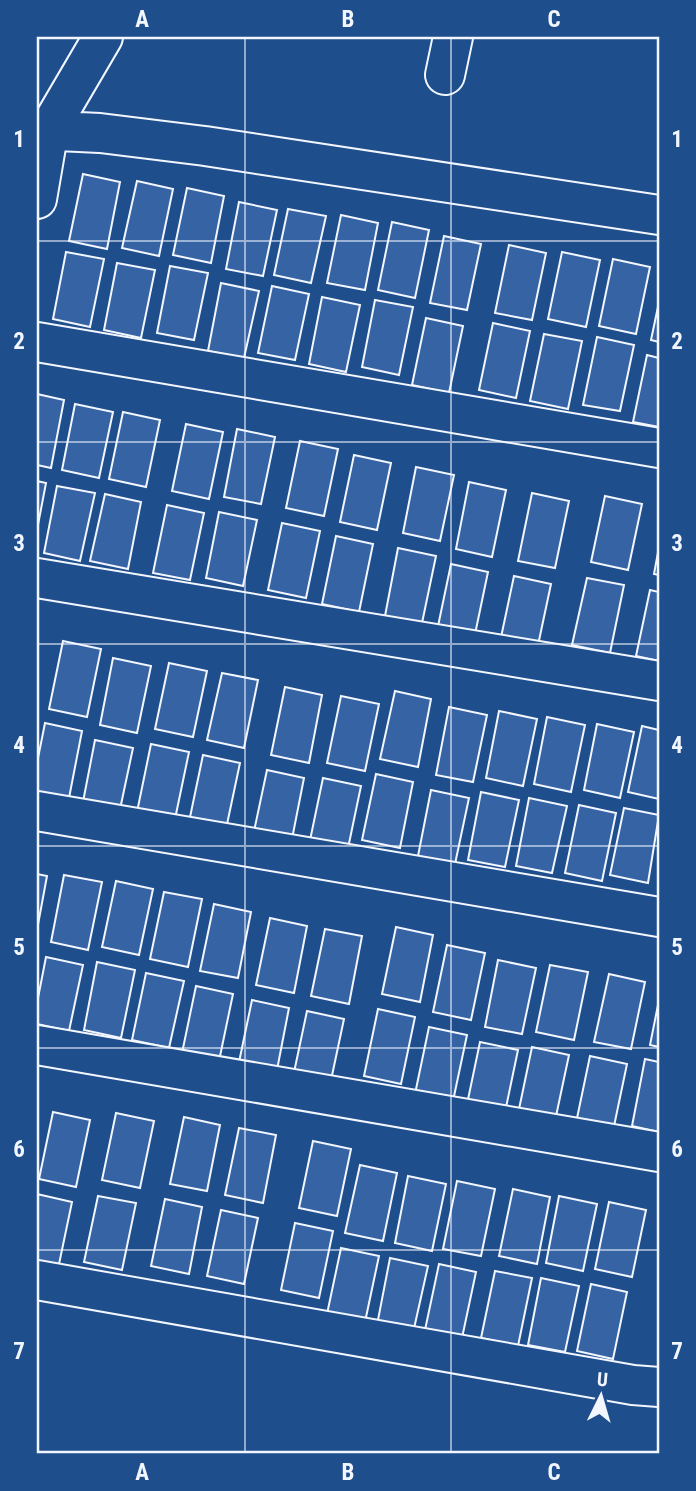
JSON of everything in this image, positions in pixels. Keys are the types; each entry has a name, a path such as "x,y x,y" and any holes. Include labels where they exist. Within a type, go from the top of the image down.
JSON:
{"street":[{"path":"37,199 43,130 103,37"},
{"path":"445,75 453,37"},
{"path":"43,130 100,133 205,146 659,215"},
{"path":"37,342 659,449"},
{"path":"37,578 659,681"},
{"path":"37,811 659,917"},
{"path":"37,1045 659,1152"},
{"path":"37,1280 633,1385 659,1387"}],"building":[{"path":"83,174 120,182 107,249 69,241"},
{"path":"137,181 173,189 159,256 122,248"},
{"path":"187,188 224,196 211,263 173,255"},
{"path":"239,202 277,210 263,276 226,269"},
{"path":"288,209 326,216 311,283 274,275"},
{"path":"341,215 378,223 365,290 327,283"},
{"path":"392,222 429,230 415,298 378,290"},
{"path":"444,236 481,244 467,310 430,303"},
{"path":"509,245 546,253 532,320 495,313"},
{"path":"66,252 104,259 90,327 53,319"},
{"path":"562,252 600,260 586,327 548,319"},
{"path":"613,259 650,267 636,334 599,326"},
{"path":"117,263 155,270 141,338 104,330"},
{"path":"170,266 208,273 194,340 157,333"},
{"path":"221,283 259,291 244,358 208,351"},
{"path":"272,286 309,294 295,360 258,353"},
{"path":"322,297 360,305 346,372 309,364"},
{"path":"375,300 413,307 399,375 362,367"},
{"path":"659,302 659,342 651,340"},
{"path":"426,318 463,326 449,393 412,385"},
{"path":"493,323 530,331 516,398 479,390"},
{"path":"544,334 582,341 568,409 530,401"},
{"path":"597,337 634,345 620,411 583,405"},
{"path":"647,355 659,358 659,427 633,422"},
{"path":"37,394 64,400 51,468 37,465"},
{"path":"75,404 113,412 99,478 62,470"},
{"path":"123,412 160,420 146,487 109,479"},
{"path":"186,424 223,432 209,499 172,491"},
{"path":"237,429 275,437 261,504 224,497"},
{"path":"300,441 338,449 324,516 286,508"},
{"path":"354,455 391,463 377,530 340,522"},
{"path":"416,467 454,475 440,541 403,533"},
{"path":"37,481 46,483 37,530"},
{"path":"469,482 506,490 492,557 456,549"},
{"path":"57,486 95,493 80,561 44,553"},
{"path":"532,493 569,501 555,568 518,561"},
{"path":"105,494 141,502 128,569 90,561"},
{"path":"605,496 642,504 628,570 591,562"},
{"path":"167,505 204,513 190,580 153,573"},
{"path":"219,512 257,520 243,586 206,578"},
{"path":"282,523 320,531 306,598 268,590"},
{"path":"336,536 373,544 359,612 322,604"},
{"path":"659,547 659,575 654,574"},
{"path":"398,548 436,556 422,623 385,616"},
{"path":"451,564 488,572 474,639 437,631"},
{"path":"514,576 551,584 537,650 500,642"},
{"path":"587,578 624,585 610,653 572,645"},
{"path":"650,590 659,592 659,661 636,656"},
{"path":"63,641 101,649 87,717 49,709"},
{"path":"113,658 151,666 137,733 100,725"},
{"path":"169,663 207,671 193,737 155,729"},
{"path":"222,673 258,680 244,748 207,740"},
{"path":"285,687 322,695 309,763 271,755"},
{"path":"395,691 431,699 418,767 380,759"},
{"path":"341,696 379,704 365,771 327,763"},
{"path":"449,707 487,715 473,782 436,775"},
{"path":"499,711 537,719 523,786 486,778"},
{"path":"547,717 585,725 571,792 534,784"},
{"path":"45,723 82,731 69,798 37,792 37,763"},
{"path":"597,724 634,732 620,798 584,790"},
{"path":"642,726 659,730 659,799 628,792"},
{"path":"95,740 133,748 119,814 82,807"},
{"path":"151,744 189,752 175,819 137,812"},
{"path":"203,755 240,763 226,829 189,822"},
{"path":"267,770 304,778 291,844 253,836"},
{"path":"376,774 413,782 400,848 362,840"},
{"path":"323,778 361,786 347,853 309,845"},
{"path":"431,790 469,798 455,864 418,856"},
{"path":"481,792 519,800 505,867 468,860"},
{"path":"529,798 567,806 552,873 516,866"},
{"path":"579,805 616,813 602,881 565,873"},
{"path":"624,808 659,815 648,883 610,875"},
{"path":"37,874 47,876 37,930"},
{"path":"64,875 102,882 88,950 51,942"},
{"path":"116,881 153,889 139,955 102,947"},
{"path":"164,892 202,899 188,967 150,959"},
{"path":"214,904 251,912 238,978 200,971"},
{"path":"270,918 307,926 294,993 256,985"},
{"path":"396,927 433,935 420,1002 382,994"},
{"path":"325,929 362,936 349,1004 311,996"},
{"path":"447,945 485,953 471,1020 433,1012"},
{"path":"46,957 83,965 69,1031 37,1024 37,1003"},
{"path":"498,960 536,968 522,1034 485,1027"},
{"path":"97,962 135,970 121,1038 84,1030"},
{"path":"550,965 588,972 574,1040 536,1032"},
{"path":"146,973 184,981 169,1048 132,1040"},
{"path":"609,974 645,982 631,1049 594,1042"},
{"path":"196,986 233,994 219,1061 182,1053"},
{"path":"252,1000 289,1008 276,1075 238,1067"},
{"path":"659,1000 659,1047 650,1045"},
{"path":"378,1009 415,1017 401,1084 364,1076"},
{"path":"307,1011 344,1019 330,1085 293,1077"},
{"path":"429,1027 467,1035 453,1101 415,1094"},
{"path":"480,1042 518,1050 504,1117 466,1109"},
{"path":"532,1047 569,1055 555,1121 518,1114"},
{"path":"590,1056 627,1064 613,1131 576,1123"},
{"path":"645,1059 659,1062 659,1132 632,1126"},
{"path":"53,1112 90,1120 76,1187 39,1179"},
{"path":"116,1113 154,1121 140,1188 102,1180"},
{"path":"184,1117 220,1125 207,1191 170,1184"},
{"path":"239,1128 276,1135 263,1203 225,1195"},
{"path":"313,1141 351,1149 337,1216 299,1208"},
{"path":"360,1165 397,1173 383,1241 345,1233"},
{"path":"408,1176 446,1184 432,1251 395,1243"},
{"path":"457,1181 495,1189 481,1256 443,1249"},
{"path":"513,1189 550,1197 537,1264 499,1256"},
{"path":"37,1194 72,1202 58,1269 37,1264"},
{"path":"98,1196 136,1203 122,1270 84,1262"},
{"path":"559,1196 597,1204 583,1271 546,1263"},
{"path":"165,1199 202,1207 189,1274 151,1266"},
{"path":"609,1202 646,1210 632,1277 595,1269"},
{"path":"221,1210 258,1218 244,1284 207,1276"},
{"path":"295,1223 333,1231 319,1298 281,1290"},
{"path":"341,1248 379,1256 365,1322 327,1314"},
{"path":"390,1258 428,1266 413,1333 377,1325"},
{"path":"439,1264 476,1272 462,1338 425,1330"},
{"path":"495,1271 532,1278 518,1346 481,1338"},
{"path":"541,1278 579,1286 565,1352 528,1345"},
{"path":"591,1284 627,1292 613,1359 577,1351"}]}
